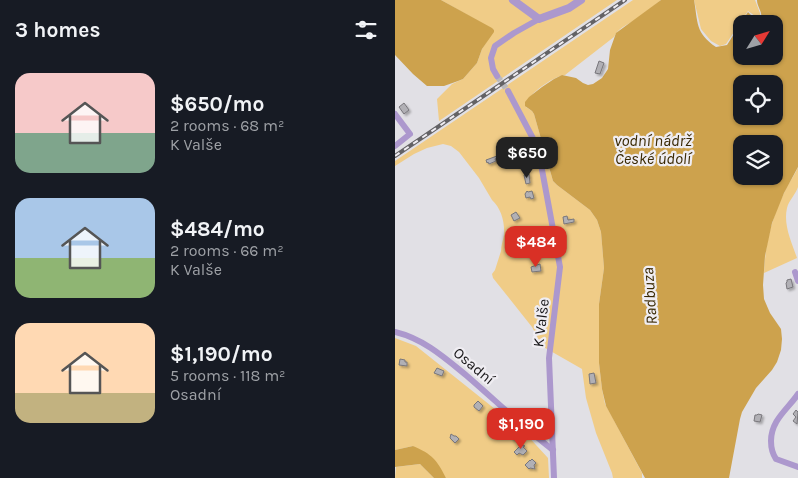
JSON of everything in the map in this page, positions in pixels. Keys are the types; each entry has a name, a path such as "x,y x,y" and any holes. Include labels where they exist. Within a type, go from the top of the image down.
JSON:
{"street":[{"path":"513,0 539,19"},
{"path":"497,76 493,69 491,58 495,46 539,19 569,8 581,0"},
{"name":"K Valše","path":"508,92 538,148 560,266 549,358 554,478"},
{"path":"395,114 410,134 395,146"},
{"path":"795,272 798,281"},
{"name":"Osadní","path":"395,332 417,340 438,352 534,436 553,450"},
{"path":"798,394 774,426 771,442 772,451 776,459 798,467"}],"shaded area":[{"path":"441,0 617,0 439,121 437,99 452,84 463,79 477,63 482,49 494,30"},
{"path":"633,0 661,0 620,29 614,37 565,75 552,80 538,89 529,98 526,107 534,114 553,181 590,210 597,220 601,232 604,268 599,304 599,363 602,389 605,404 642,473 642,478 613,478 596,433 586,398 582,369 540,345 532,327 493,278 492,274 501,251 504,225 500,211 479,178 459,152 451,146 443,144 427,148 395,166 395,161"},
{"path":"694,0 755,0 760,15 754,15 748,11 745,15 733,15 733,34 726,44 720,46 711,41 701,29"},
{"path":"798,167 798,187 788,205 786,214 789,234 797,258 764,273 766,252 773,221 780,201"},
{"path":"395,338 416,346 525,433 548,458 549,478 446,478 413,446 395,450"},
{"path":"420,464 434,478 395,478 396,467"}],"water":[{"path":"395,0 441,0 494,30 482,49 477,63 463,79 444,86 427,86 395,55"},
{"name":"vodní nádrž České údolí","path":"661,0 694,0 697,21 701,32 709,42 716,47 727,45 733,36 733,65 783,65 783,15 761,15 757,0 798,0 798,167 784,193 772,223 765,256 763,285 764,299 770,313 781,329 781,350 772,370 756,388 742,412 729,478 645,478 606,406 599,363 599,304 604,268 601,232 597,220 590,210 553,181 534,114 525,106 525,102 542,87 562,75 576,78 588,85 593,84 602,78 608,69 610,50 616,33"},
{"path":"413,446 433,458 446,478 434,478 420,464 395,467 395,450"}],"building":[{"path":"599,61 604,63 600,74 595,73"},
{"path":"404,103 409,110 404,114 399,107"},
{"path":"514,148 516,155 511,157 508,150"},
{"path":"497,156 496,161 487,163 486,160"},
{"path":"529,174 530,183 526,184 524,175"},
{"path":"527,191 532,191 534,198 526,198 525,194"},
{"path":"516,212 520,218 514,221 511,215"},
{"path":"567,216 568,220 574,219 574,222 564,224 563,217"},
{"path":"522,235 527,235 529,241 523,242"},
{"path":"520,244 523,253 517,254 516,245"},
{"path":"540,264 541,271 532,272 531,267"},
{"path":"791,279 793,287 787,289 787,280"},
{"path":"400,359 407,362 407,366 399,365"},
{"path":"437,368 444,371 442,376 434,373"},
{"path":"594,373 596,383 590,384 589,374"},
{"path":"478,401 483,406 479,411 474,407"},
{"path":"796,410 798,412 797,424 793,421 796,417 793,414"},
{"path":"755,415 762,415 760,422 754,421"},
{"path":"513,430 519,436 513,440 508,434"},
{"path":"451,434 459,439 455,443 450,438"},
{"path":"521,445 525,446 523,447 527,451 523,455 519,453 517,455 514,452"},
{"path":"532,459 536,463 534,465 535,469 529,469 525,465"}],"tunnel":[{"path":"497,76 508,91"}],"railway":[{"path":"395,156 625,0"}],"water label":[{"name":"Radbuza","path":"649,296"}]}
